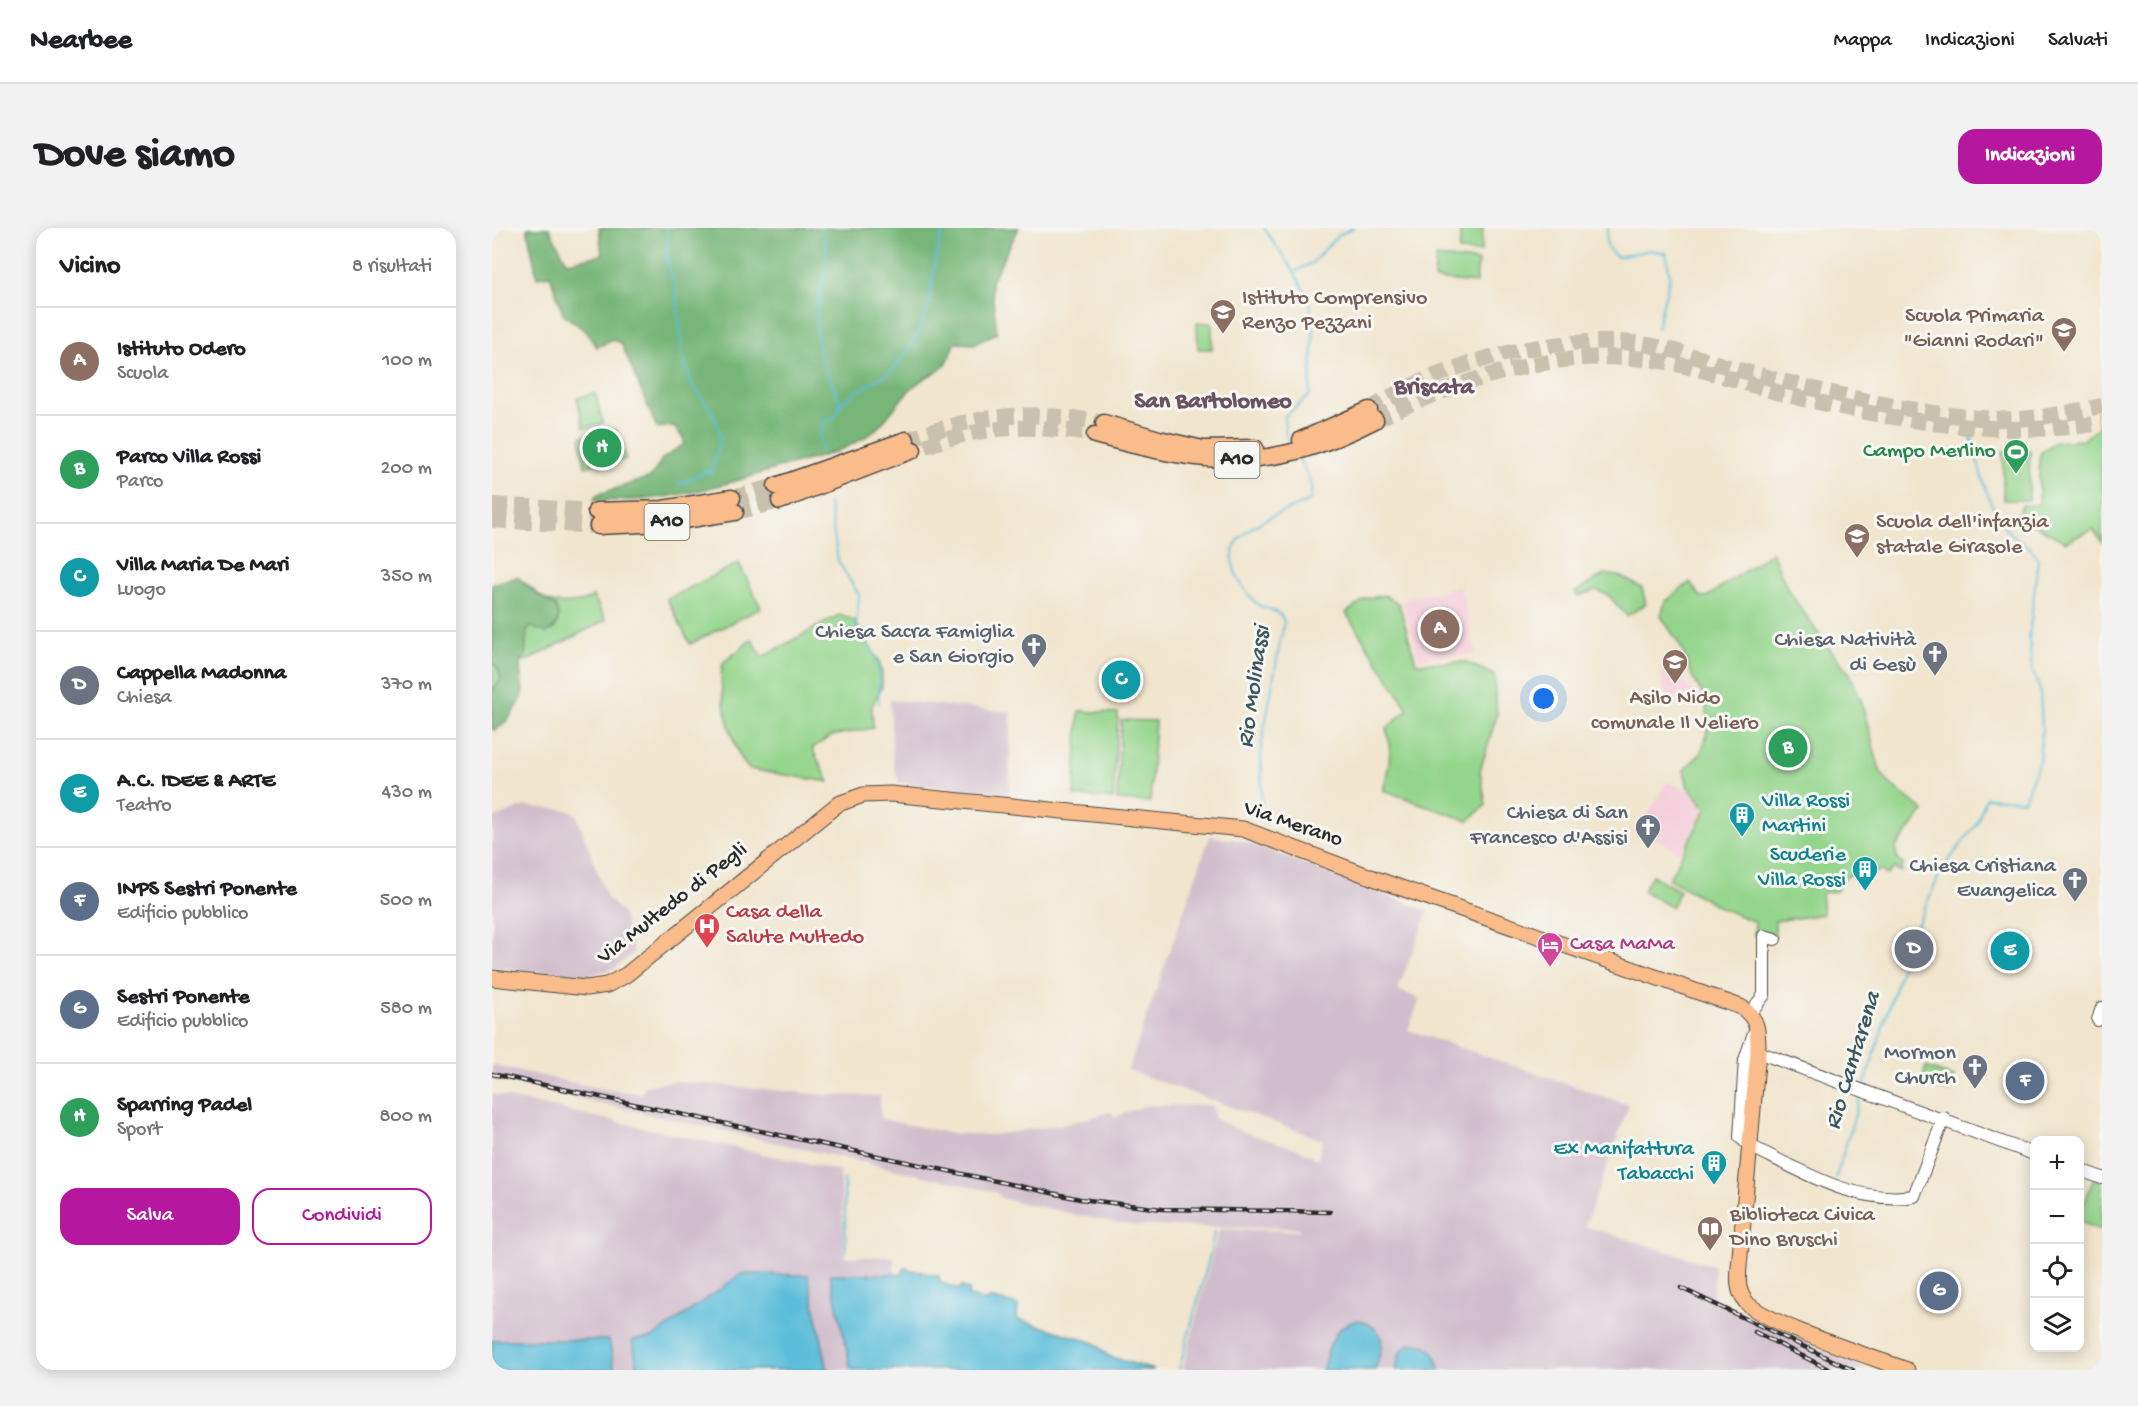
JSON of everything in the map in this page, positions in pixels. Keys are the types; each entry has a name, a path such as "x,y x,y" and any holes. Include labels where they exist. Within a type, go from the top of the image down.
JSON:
{"highway":[{"path":"1100,429 1203,449 1249,448 1299,441 1372,415"},
{"path":"778,494 909,445"},
{"name":"A10","path":"597,519 665,523 734,505"}],"main road":[{"name":"Via Merano","path":"801,832 847,800 863,795 891,794 1242,829 1387,883 1742,1007 1754,1018"},
{"name":"Via Multedo di Pegli","path":"492,978 587,988 607,985 626,975 801,832"},
{"path":"1754,1018 1758,1052 1738,1288 1747,1304 1755,1310 1795,1328 1907,1370"}],"street":[{"path":"1775,939 1764,936 1764,995 1754,1018 1745,1060 1740,1137 1750,1146 1837,1188 1893,1199 1914,1196 1944,1118"},
{"path":"1758,1052 1944,1118 2030,1152"},
{"path":"2084,1172 2102,1178"}],"shaded area":[{"path":"1460,586 1476,654 1419,659 1402,600"},
{"name":"Asilo Nido comunale Il Veliero","path":"1677,661 1688,673 1682,680 1691,690 1703,696 1698,711 1666,694 1660,674"},
{"path":"890,700 1011,712 1009,793 899,783 893,762"},
{"path":"1667,782 1687,789 1705,809 1680,853 1639,829"},
{"path":"525,806 567,810 576,814 607,898 622,913 634,953 614,968 588,976 492,967 492,819"},
{"path":"1210,836 1247,842 1428,911 1398,990 1420,999 1408,1030 1629,1105 1585,1226 1714,1266 1713,1299 1867,1370 1187,1370 1183,1368 1219,1229 1298,1231 1299,1228 1139,1226 1116,1223 1003,1199 996,1192 492,1079 492,1065 597,1088 642,1094 645,1086 677,1081 825,1095 880,1096 881,1119 949,1133 992,1135 1066,1124 1111,1112 1115,1117 1143,1106 1212,1105 1215,1119 1243,1132 1298,1149 1318,1159 1323,1140 1128,1070"},
{"path":"492,1094 840,1171 845,1257 894,1257 895,1274 830,1274 851,1370 828,1370 809,1275 740,1274 652,1338 632,1341 638,1370 615,1370 609,1340 492,1340"}],"green space":[{"path":"527,228 549,228 567,262 602,255 599,228 1019,228 991,282 997,333 975,344 955,343 943,367 913,387 882,424 870,434 835,452 728,483 684,494 618,501 594,500 596,495 651,477 662,459 684,444 684,439 673,426 657,428 621,343 614,340 597,347 584,330 563,314 550,275 537,277"},
{"path":"1461,228 1483,228 1481,252 1459,251"},
{"path":"1436,257 1478,261 1476,283 1434,279"},
{"path":"1197,323 1212,323 1212,349 1198,349"},
{"path":"595,393 603,423 584,428 577,398"},
{"path":"2102,424 2102,542 2093,529 2066,542 2028,522 2018,514 2022,505 2039,505 2039,458 2042,451 2055,442 2083,440"},
{"path":"616,429 626,459 600,466 598,463 585,467 580,437"},
{"name":"Campo Merlino","path":"2030,450 2029,500 2003,500 2003,451"},
{"path":"1772,552 1788,590 1850,674 1861,700 1880,771 1888,782 1924,811 1896,847 1897,860 1903,864 1901,872 1894,868 1887,875 1880,870 1872,875 1856,871 1839,882 1837,891 1821,893 1823,914 1775,921 1775,937 1765,933 1754,935 1755,922 1721,908 1669,879 1706,809 1688,787 1684,770 1700,754 1708,725 1705,698 1693,678 1681,647 1661,616 1665,602 1690,582 1701,597 1707,597"},
{"path":"739,563 761,608 690,644 667,599"},
{"path":"1605,574 1622,577 1642,588 1646,604 1627,616 1608,595 1596,590 1578,596 1575,592"},
{"path":"517,577 541,597 553,602 580,602 593,596 606,620 529,660 520,661 522,696 504,723 495,730 492,729 492,584"},
{"path":"517,577 543,599 555,605 559,617 555,628 546,633 532,627 527,630 525,657 520,661 522,696 508,719 495,730 492,729 492,692 501,679 497,667 492,663 492,584"},
{"path":"1384,595 1399,604 1416,663 1466,662 1494,675 1497,715 1480,771 1486,805 1468,821 1383,790 1389,759 1386,729 1408,709 1346,613 1365,599"},
{"path":"839,615 854,620 879,661 882,687 872,706 873,728 831,736 812,748 829,782 749,769 737,748 727,718 722,687 723,663 752,639 762,657"},
{"path":"1079,711 1118,713 1113,799 1074,796"},
{"path":"1121,720 1155,721 1150,802 1117,800"},
{"path":"1652,875 1680,891 1671,907 1643,891"},
{"path":"1926,1067 1954,1077 1949,1092 1921,1083"},
{"path":"2094,1178 2102,1182 2102,1231 2084,1224 2084,1204"}],"water":[{"path":"904,1268 939,1276 940,1282 960,1290 961,1286 969,1290 968,1295 987,1302 990,1298 1018,1305 1017,1319 1095,1343 1108,1356 1154,1370 851,1370 830,1274 902,1274"},
{"path":"741,1274 808,1275 828,1370 638,1370 632,1340 652,1338"},
{"path":"1359,1320 1375,1329 1381,1340 1375,1370 1322,1370 1333,1338 1343,1326"},
{"path":"492,1340 609,1340 615,1370 492,1370"},
{"path":"1410,1344 1423,1344 1433,1351 1440,1370 1395,1370 1401,1351"}],"waterway":[{"path":"666,228 668,264 676,287 683,358 691,382 714,415 721,436 711,473 706,471 678,485"},
{"path":"821,228 826,258 816,319 817,333 821,358 837,392 840,404"},
{"path":"822,453 820,436 824,422 835,417 839,408 855,393 893,370 914,340 930,300 936,255 945,228"},
{"name":"Rio Molinassi","path":"1264,228 1301,284 1311,308 1313,321 1310,395 1284,417 1286,436 1291,444"},
{"path":"1294,272 1312,263 1337,236 1353,228"},
{"path":"1608,228 1607,245 1618,257 1650,250 1666,253 1670,276 1657,328"},
{"name":"Rio Cantarena","path":"1864,1087 1909,943 1942,869 1976,825 1986,798 2024,800 2039,761 2042,727 2040,690 2032,670 2029,638 2038,559 2031,549 2005,528 1992,506 1970,432"},
{"name":"Rio Molinassi","path":"1262,818 1261,747 1284,621 1279,613 1255,602 1239,581 1233,563 1234,548 1242,536 1255,525 1310,501 1311,484 1298,457"},
{"path":"829,503 838,561 859,595 856,629 859,636 873,650 879,669 879,704"},
{"name":"Rio Cantarena","path":"1836,1177 1861,1095"},
{"path":"844,1179 846,1252"},
{"name":"Rio Molinassi","path":"1179,1370 1214,1232"}],"tunnel":[{"path":"1369,410 1397,393 1428,379 1496,356 1567,343 1601,342 1634,343 1661,348 1865,401 1930,412 1994,419 2021,419 2102,406"},
{"path":"1375,420 1437,393 1500,372 1533,365 1599,357 1673,363 1792,396 1907,419 1985,428 2024,429 2102,423"},
{"path":"906,440 958,424 1004,416 1050,416 1104,423"},
{"path":"925,446 970,433 1010,428 1050,429 1095,435"},
{"path":"732,498 776,486"},
{"path":"735,512 780,501"},
{"path":"492,505 596,511"},
{"path":"492,520 598,526"}],"railway":[{"path":"492,1074 1080,1199 1162,1209 1330,1212"},
{"path":"1681,1288 1853,1370"},
{"path":"1755,1332 1830,1370"}],"place":[{"name":"Istituto Comprensivo Renzo Pezzani","path":"1223,335"},
{"name":"Scuola Primaria \"Gianni Rodari\"","path":"2064,353"},
{"name":"Sparring Padel","path":"602,448"},
{"name":"Campo Merlino","path":"2016,475"},
{"name":"Scuola dell'infanzia statale Girasole","path":"1857,559"},
{"name":"Istituto Odero","path":"1440,629"},
{"name":"Chiesa Sacra Famiglia e San Giorgio","path":"1034,669"},
{"name":"Chiesa Natività di Gesù","path":"1935,677"},
{"name":"Villa Maria De Mari","path":"1121,680"},
{"name":"Asilo Nido comunale Il Veliero","path":"1675,685"},
{"name":"Parco Villa Rossi","path":"1788,748"},
{"name":"Villa Rossi Martini","path":"1742,838"},
{"name":"Chiesa di San Francesco d'Assisi","path":"1648,850"},
{"name":"Scuderie Villa Rossi","path":"1865,892"},
{"name":"Chiesa Cristiana Evangelica","path":"2075,903"},
{"name":"Casa della Salute Multedo","path":"707,949"},
{"name":"Cappella Madonna","path":"1914,949"},
{"name":"A.C. IDEE & ARTE","path":"2010,951"},
{"name":"Casa MaMa","path":"1550,968"},
{"name":"INPS Sestri Ponente","path":"2025,1081"},
{"name":"Mormon Church","path":"1975,1090"},
{"name":"Ex Manifattura Tabacchi","path":"1714,1186"},
{"name":"Biblioteca Civica Dino Bruschi","path":"1710,1252"},
{"name":"Sestri Ponente","path":"1939,1291"}],"district":[{"name":"Briscata","path":"1434,388"},
{"name":"San Bartolomeo","path":"1213,402"}]}
